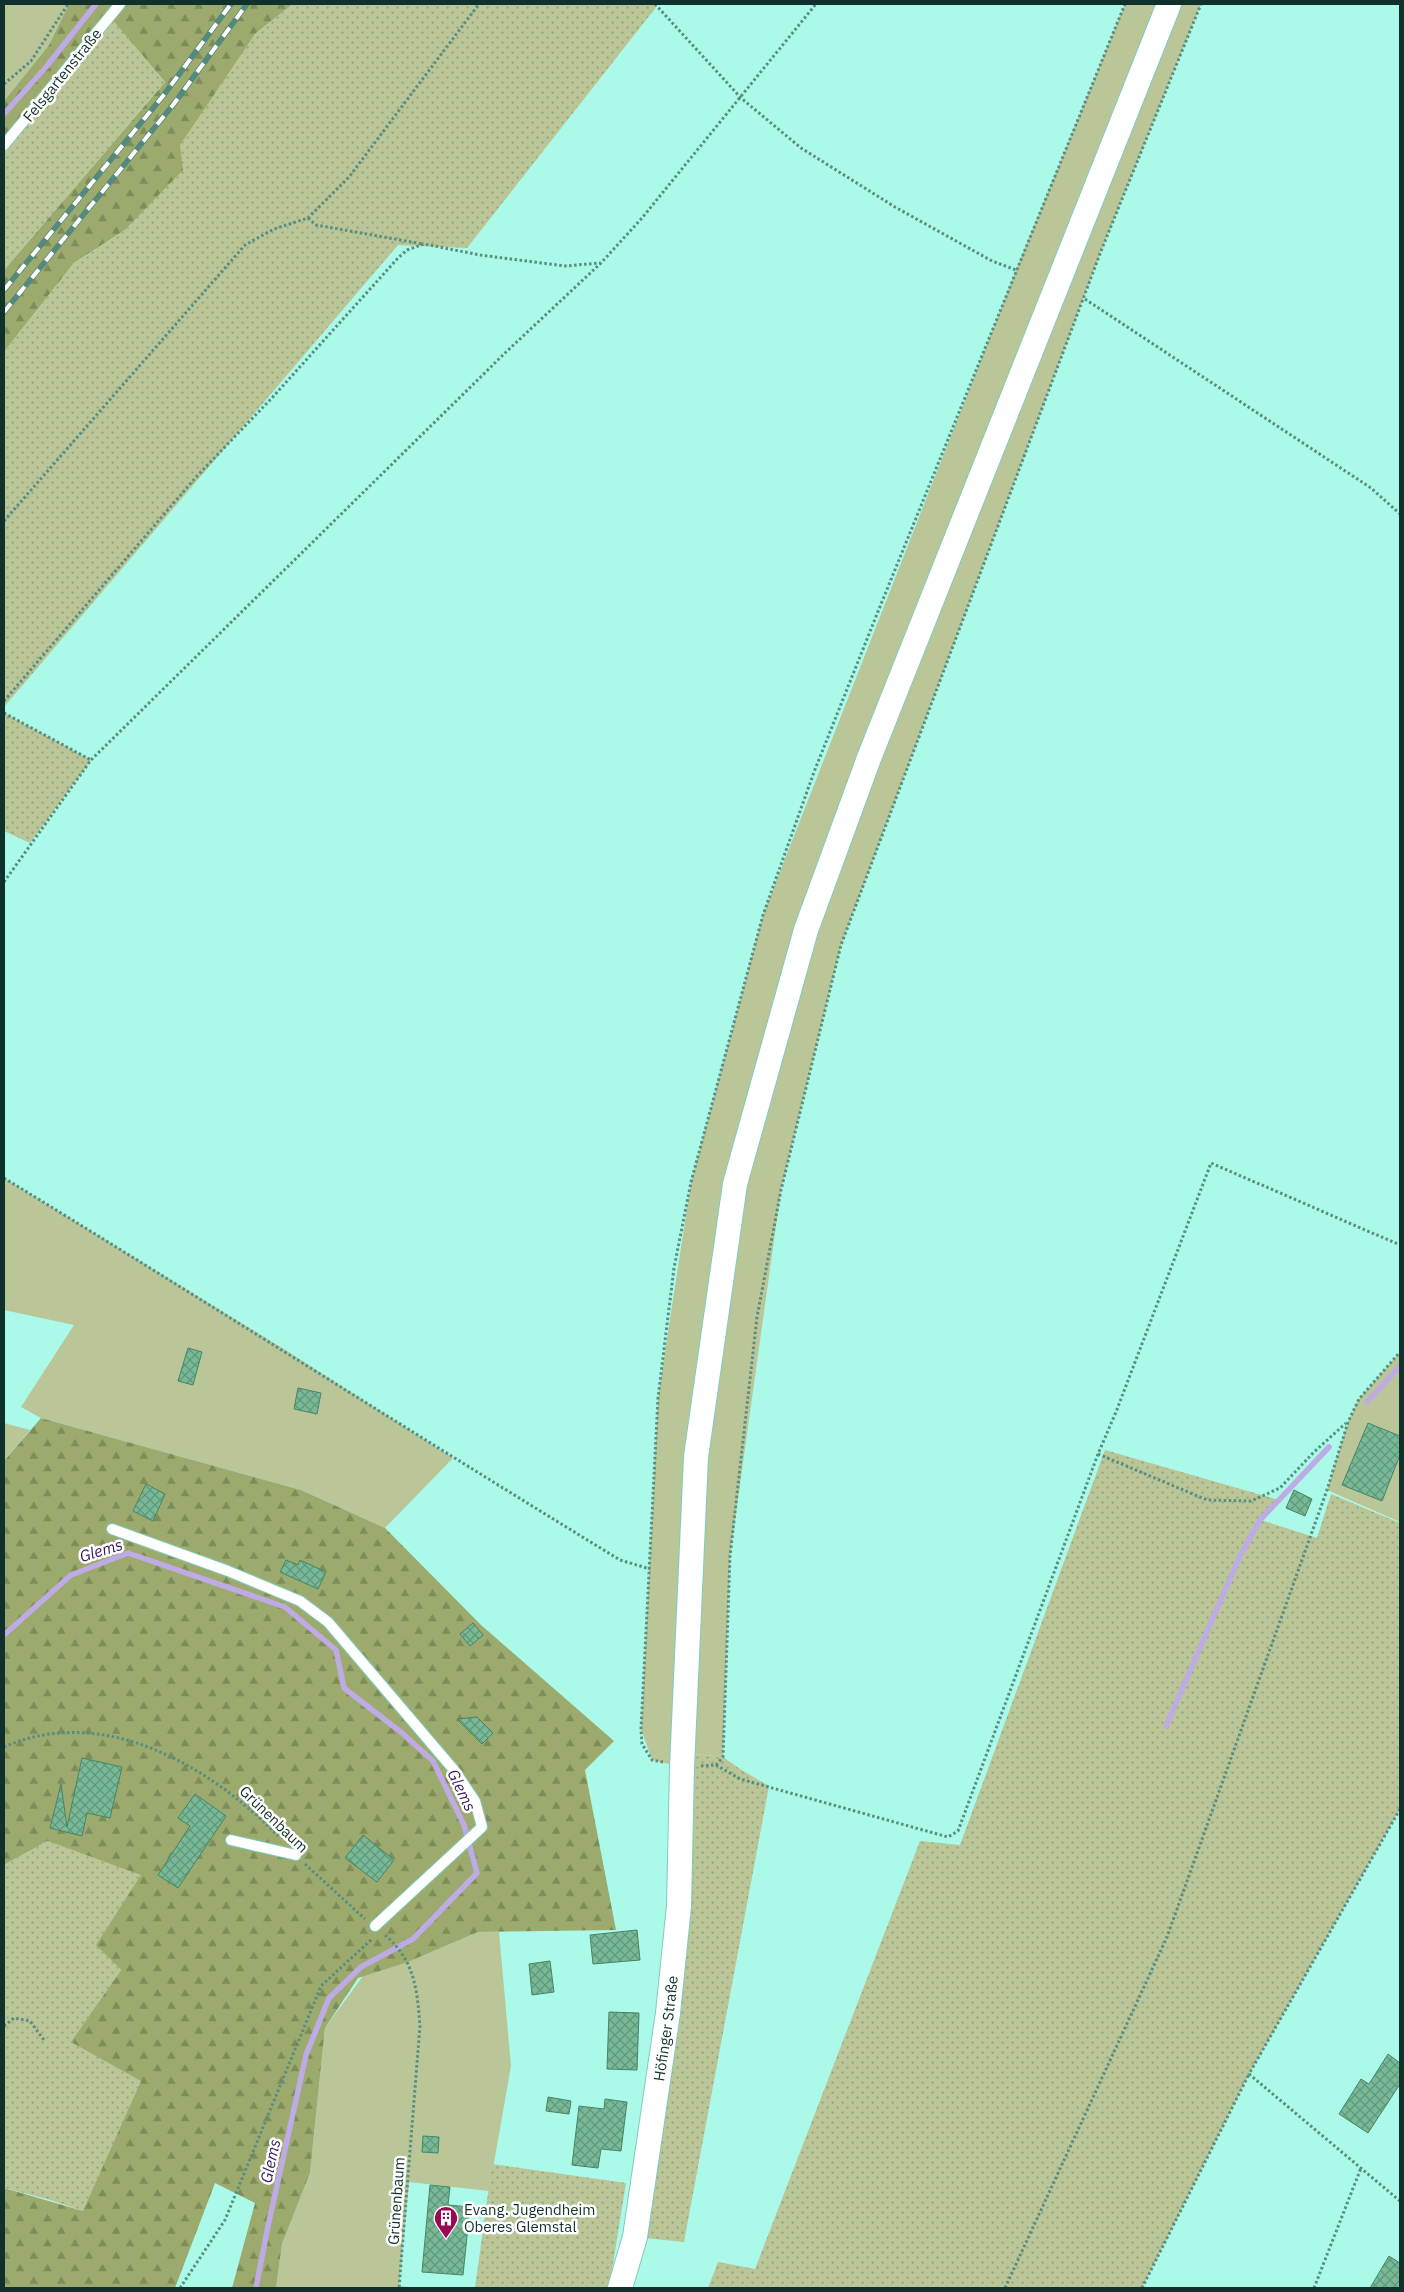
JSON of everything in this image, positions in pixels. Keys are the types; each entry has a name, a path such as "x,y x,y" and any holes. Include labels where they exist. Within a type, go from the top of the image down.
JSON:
{"street":[{"name":"Höfinger Straße","path":"620,2288 635,2237 668,2013 679,1906 682,1767 696,1457 738,1174 806,930 868,758 1169,4"}],"lane":[{"name":"Felsgartenstraße","path":"4,145 120,4"},
{"path":"112,1529 228,1571 291,1598 328,1622 454,1770 475,1801 482,1827 378,1929"},
{"path":"231,1840 296,1855"}],"path":[{"path":"4,84 31,61 68,4"},
{"path":"4,521 245,245 274,229 308,218 349,177 479,4"},
{"path":"655,4 741,98 801,148 880,197 992,261 1016,270 1126,4"},
{"path":"4,882 91,760 505,353 601,263 642,218 816,4"},
{"path":"716,1765 723,1756 730,1556 757,1317 781,1190 842,945 1085,299 1101,251 1201,4"},
{"path":"308,218 316,225 480,255 565,266 601,263"},
{"path":"4,701 196,477 271,399 398,258 407,250 424,244"},
{"path":"1085,299 1371,488 1400,514"},
{"path":"4,713 91,760"},
{"path":"682,1767 716,1765 740,1779 915,1829 948,1837 958,1831 1098,1454 1116,1412 1211,1163 1400,1246"},
{"path":"4,1178 287,1351 453,1458 620,1560 650,1569"},
{"path":"1005,2288 1167,1937 1327,1490 1348,1422 1359,1399 1400,1352"},
{"path":"1098,1454 1207,1500 1251,1501 1280,1488 1314,1452 1348,1422"},
{"name":"Grünenbaum","path":"4,1747 51,1735 80,1732 117,1738 150,1748 193,1768 225,1788 254,1811 345,1902 394,1943 411,1967 418,1992 420,2026 399,2288"},
{"path":"1142,2288 1249,2074 1400,1810"},
{"path":"180,2288 225,2220 321,1986 378,1929"},
{"path":"4,2026 14,2018 30,2021 44,2040"},
{"path":"1249,2074 1400,2202"},
{"path":"1314,2288 1361,2168"}],"green space":[{"path":"4,4 69,4 49,45 4,101"},
{"path":"69,4 293,4 255,34 184,170 125,230 74,263 4,352 4,270 165,82 111,19 4,150 4,101 49,45"},
{"path":"293,4 655,4 657,6 467,248 398,245 4,707 4,352 74,263 125,230 183,170 180,145 255,34"},
{"path":"1125,4 1201,4 1101,251 841,945 781,1190 730,1556 723,1757 683,1753 682,1767 652,1760 641,1729 658,1398 691,1182 763,915 1016,270"},
{"path":"112,19 165,82 4,270 4,151"},
{"path":"4,713 91,760 30,843 4,831"},
{"path":"4,1178 287,1351 453,1458 385,1528 301,1490 41,1418 21,1407 74,1325 4,1310"},
{"path":"1400,1352 1400,1522 1327,1490 1348,1422 1359,1399"},
{"path":"41,1418 301,1490 385,1528 481,1625 614,1741 585,1770 616,1930 478,1932 408,1962 358,1978 325,2028 310,2173 282,2244 276,2288 232,2288 255,2203 215,2183 175,2288 4,2288 4,2188 83,2211 70,2042 121,1970 95,1945 48,1841 4,1865 4,1461"},
{"path":"4,1423 30,1430 4,1461"},
{"path":"1105,1450 1279,1500 1261,1520 1317,1538 1331,1494 1400,1523 1400,1809 1249,2074 1142,2288 708,2288 718,2262 755,2269 920,1841 960,1845"},
{"path":"682,1753 723,1757 769,1786 684,2242 635,2237"},
{"path":"48,1841 141,1875 96,1945 121,1970 71,2042 141,2081 83,2211 4,2188 4,1865"},
{"path":"478,1932 499,1932 511,2066 489,2191 409,2182 399,2286 417,2288 276,2288 282,2244 310,2173 325,2028 363,1976 406,1959 408,1962"},
{"path":"492,2164 626,2183 609,2288 475,2288"}],"building":[{"path":"188,1348 202,1352 193,1385 178,1381"},
{"path":"298,1388 321,1393 317,1414 294,1409"},
{"path":"1368,1423 1400,1436 1400,1455 1382,1501 1342,1485"},
{"path":"146,1484 165,1494 153,1521 133,1511"},
{"path":"1294,1490 1312,1499 1305,1516 1286,1508"},
{"path":"286,1560 298,1565 300,1560 326,1572 318,1589 280,1572"},
{"path":"473,1623 483,1635 470,1646 460,1634"},
{"path":"477,1717 493,1733 482,1744 457,1719"},
{"path":"82,1758 122,1767 110,1818 87,1813 82,1836 50,1828 61,1784 67,1827"},
{"path":"195,1794 226,1816 178,1888 158,1875 190,1826 178,1818"},
{"path":"363,1835 394,1860 377,1882 345,1858"},
{"path":"637,1930 640,1960 593,1964 590,1935"},
{"path":"550,1961 554,1992 532,1995 529,1964"},
{"path":"609,2012 639,2013 637,2070 607,2069"},
{"path":"1388,2054 1400,2063 1400,2084 1368,2133 1339,2114 1361,2079 1369,2084"},
{"path":"548,2097 571,2101 569,2114 546,2111"},
{"path":"605,2099 627,2102 621,2151 601,2149 598,2168 572,2165 579,2106 604,2109"},
{"path":"423,2136 439,2137 438,2153 422,2152"},
{"name":"Evang. Jugendheim Oberes Glemstal","path":"430,2185 450,2187 448,2205 470,2207 463,2275 422,2272"},
{"path":"1389,2256 1400,2263 1400,2288 1370,2288"}],"waterway":[{"path":"4,114 46,67 96,4"},
{"path":"1367,1402 1400,1366"},
{"path":"1166,1726 1240,1556 1260,1520 1329,1447"},
{"name":"Glems","path":"4,1635 71,1575 128,1553 285,1607 336,1650 344,1688 402,1733 433,1761 464,1825 477,1873 413,1939 361,1967 329,1998 306,2055 256,2288"}],"railway":[{"path":"4,290 163,96 231,4"},
{"path":"4,312 173,105 247,4"}],"place":[{"name":"Evang. Jugendheim Oberes Glemstal","path":"446,2239"}]}
